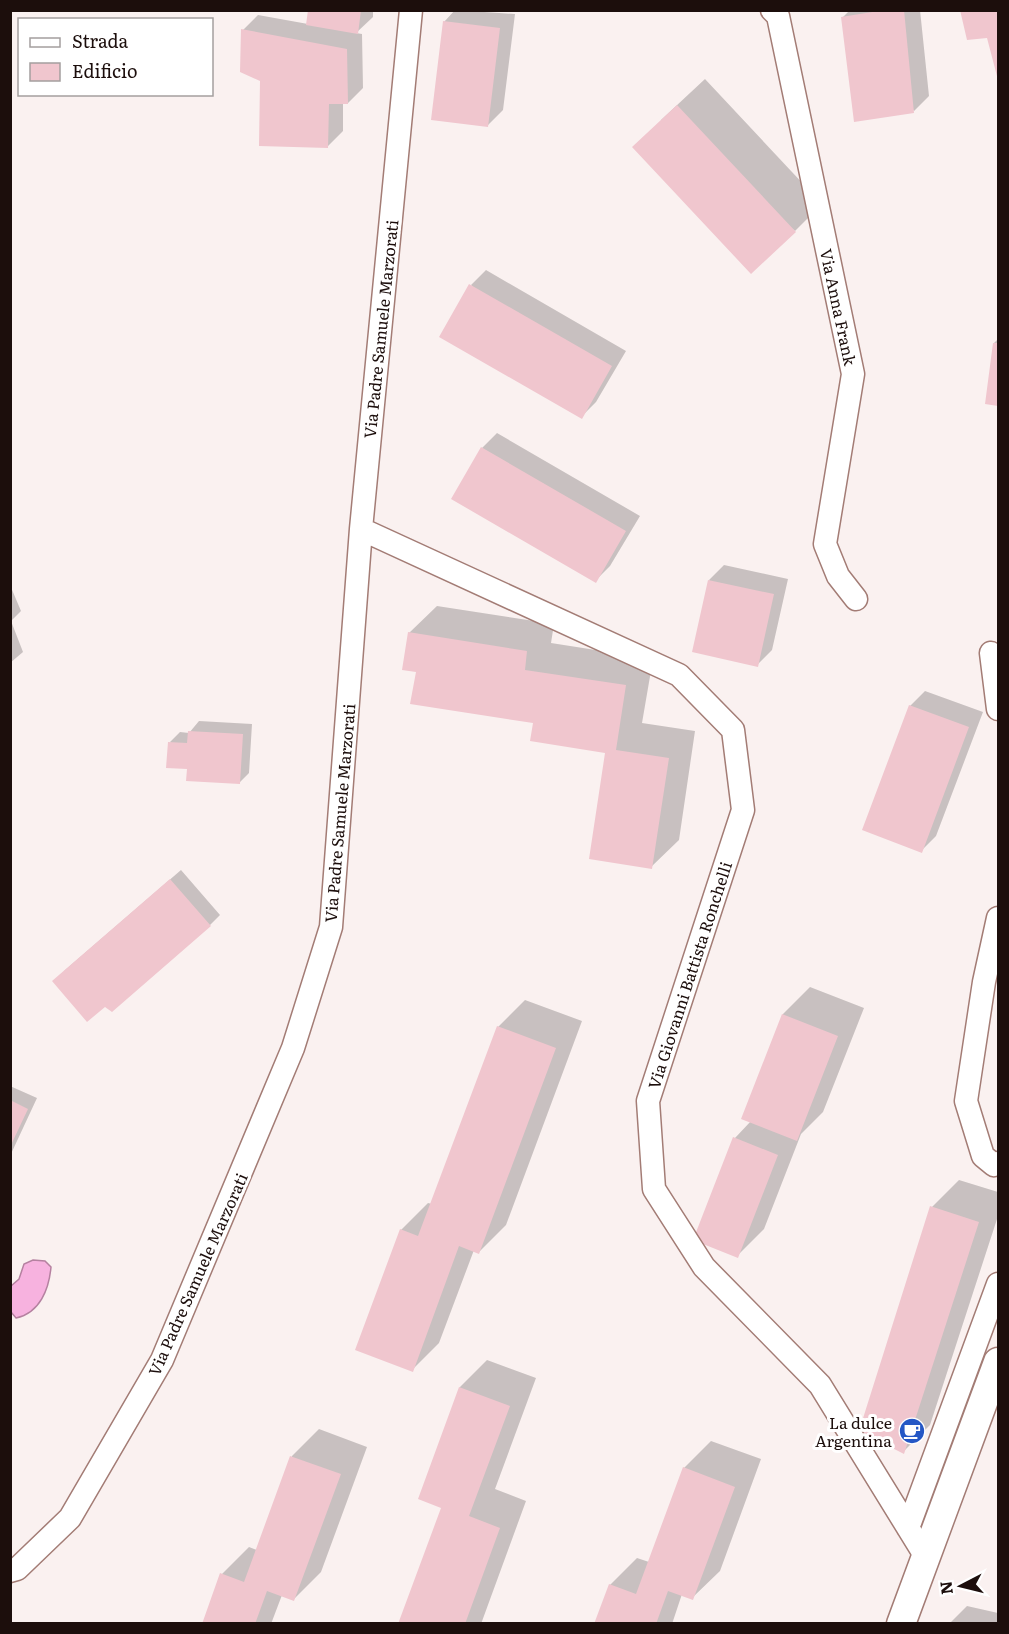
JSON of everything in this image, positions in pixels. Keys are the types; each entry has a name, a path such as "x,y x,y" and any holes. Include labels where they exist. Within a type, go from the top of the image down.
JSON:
{"street":[{"name":"Via Padre Samuele Marzorati","path":"10,1571 16,1569 70,1518 162,1360 293,1048 331,927 361,529 411,10"},
{"name":"Via Anna Frank","path":"780,12 853,374 825,544 838,576 856,599"},
{"name":"Via Giovanni Battista Ronchelli","path":"361,529 678,675 733,730 743,810 648,1101 654,1189 704,1267 820,1384 926,1557"},
{"path":"991,653 999,709"},
{"path":"999,918 984,982 966,1101 983,1156 994,1165 999,1163"},
{"path":"908,1528 999,1284"},
{"path":"901,1623 999,1362"}],"shaded area":[{"path":"33,1260 45,1261 51,1267 48,1284 37,1305 31,1311 16,1318 11,1312 11,1286 19,1279 24,1264"}],"building":[{"path":"308,10 361,10 358,34 306,25"},
{"path":"885,10 904,10 914,113 854,122 841,17"},
{"path":"960,10 998,10 998,80 987,38 967,40"},
{"path":"443,21 500,28 488,127 431,120"},
{"path":"241,29 347,49 348,104 329,104 328,148 259,146 260,81 240,72"},
{"path":"677,105 796,232 751,274 632,147"},
{"path":"469,284 612,366 582,419 439,337"},
{"path":"993,343 998,343 998,406 985,404"},
{"path":"481,447 626,531 596,583 451,499"},
{"path":"708,580 774,594 758,667 692,652"},
{"path":"408,632 527,651 525,670 626,685 616,750 669,758 652,869 589,859 605,753 530,741 533,723 410,704 416,672 402,670"},
{"path":"909,705 969,727 922,853 862,830"},
{"path":"188,731 243,734 240,784 186,781 187,769 166,768 168,742 187,743"},
{"path":"170,879 211,926 112,1012 105,1007 87,1022 52,981"},
{"path":"782,1014 838,1036 797,1141 741,1119"},
{"path":"497,1026 556,1048 479,1254 459,1246 413,1372 355,1350 400,1229 418,1236"},
{"path":"10,1100 28,1109 10,1147"},
{"path":"733,1137 778,1155 738,1258 693,1240"},
{"path":"930,1206 979,1222 904,1454 859,1431"},
{"path":"459,1387 510,1406 469,1516 500,1528 465,1624 398,1624 441,1508 418,1499"},
{"path":"290,1456 341,1474 294,1601 267,1591 255,1624 202,1624 220,1573 244,1582"},
{"path":"683,1467 735,1487 693,1600 668,1591 656,1624 594,1624 609,1584 636,1594"}],"place":[{"name":"La dulce Argentina","path":"912,1431"}]}
